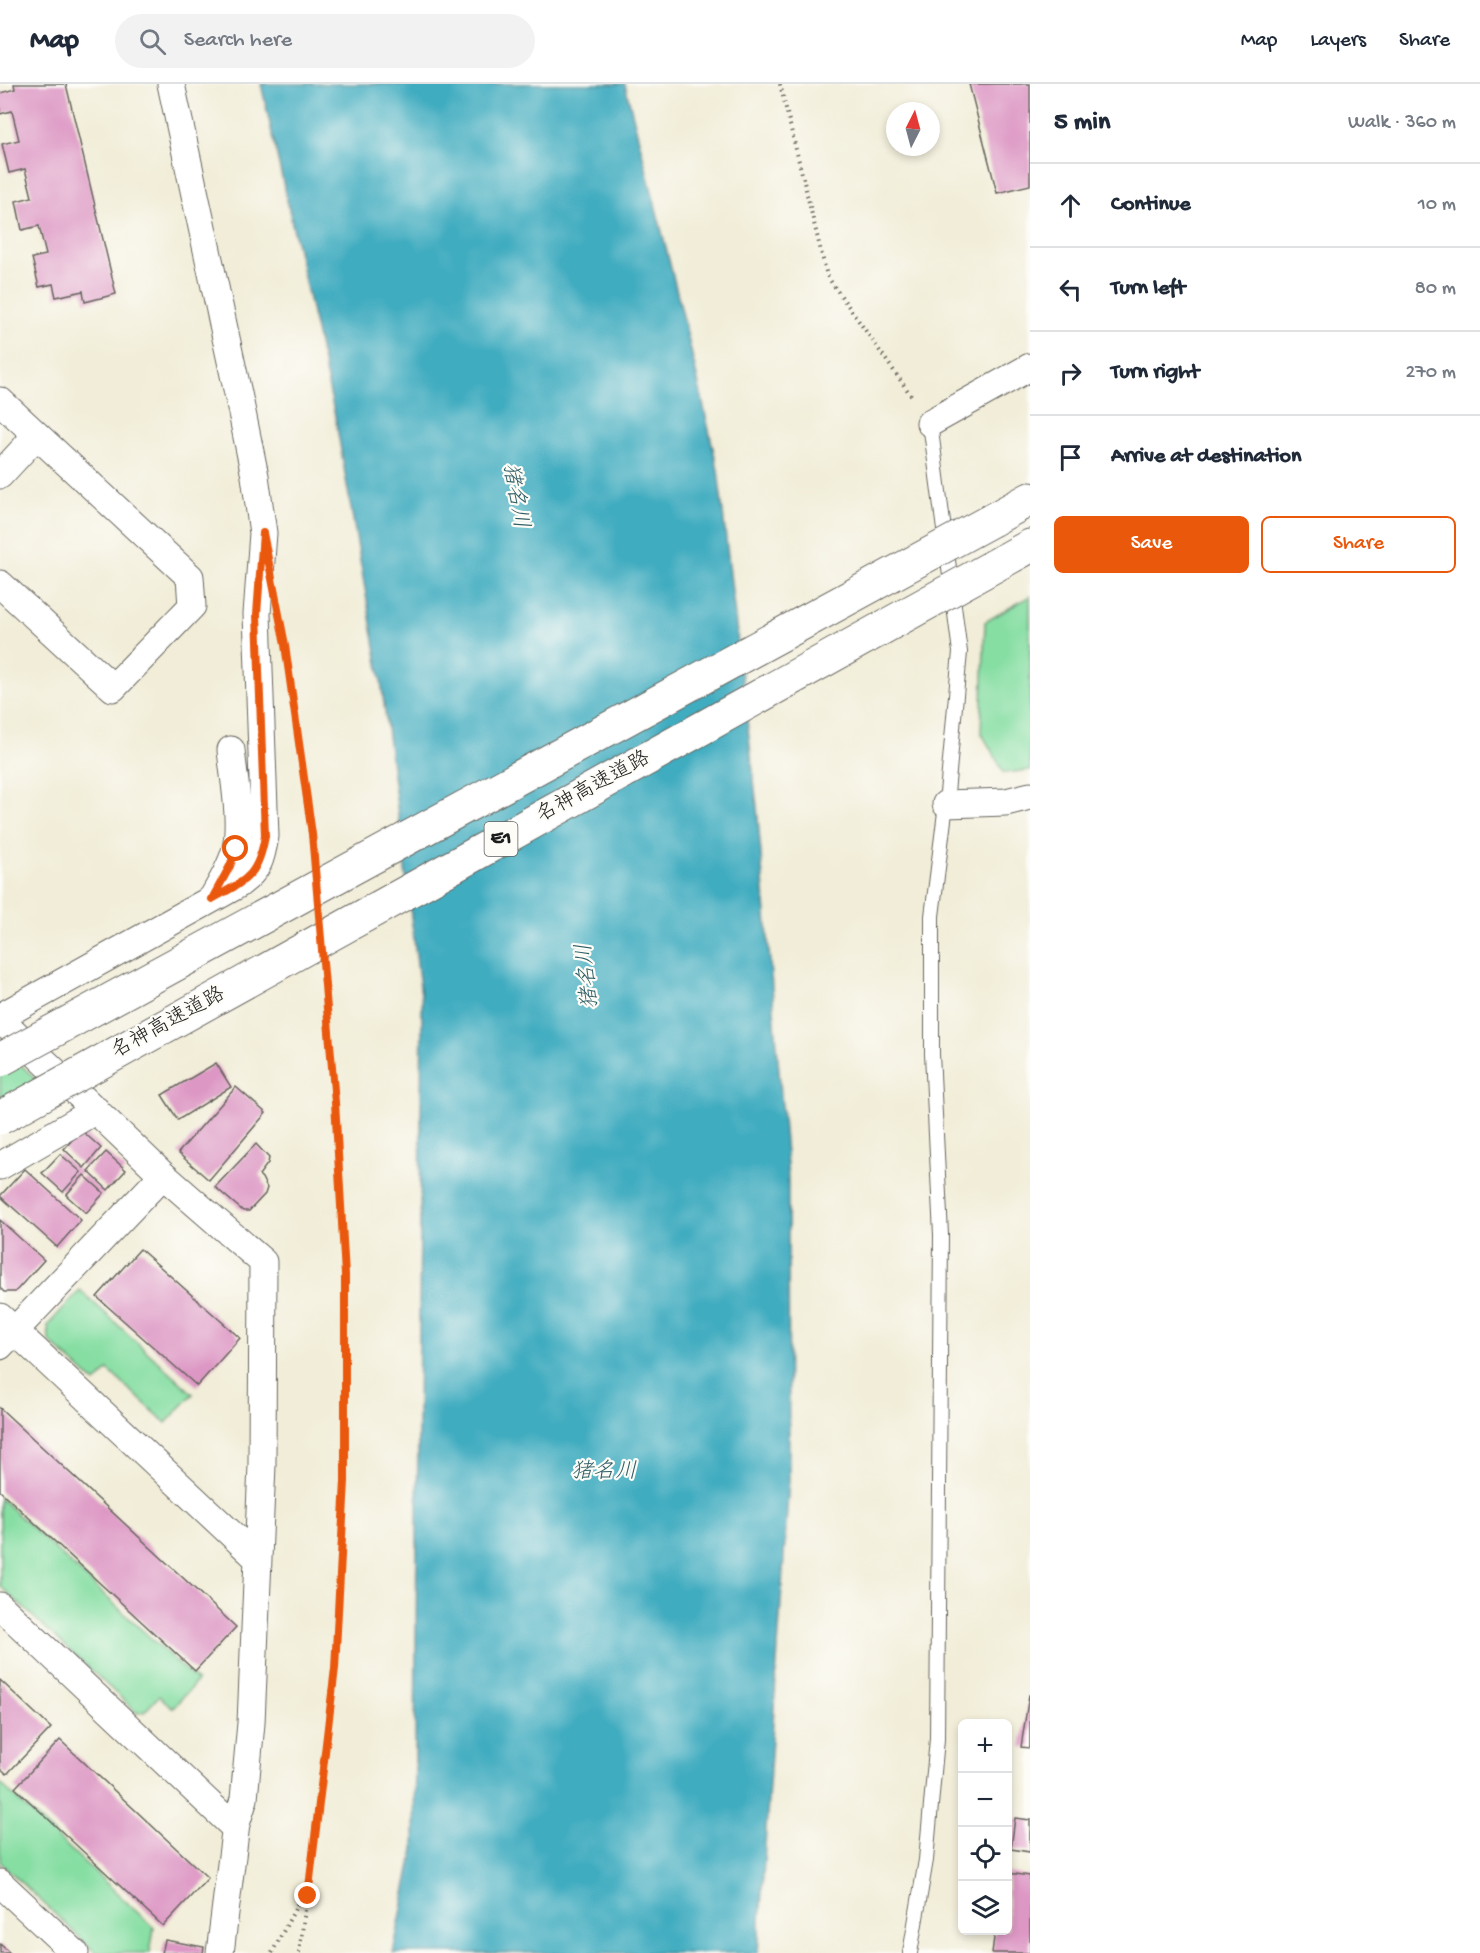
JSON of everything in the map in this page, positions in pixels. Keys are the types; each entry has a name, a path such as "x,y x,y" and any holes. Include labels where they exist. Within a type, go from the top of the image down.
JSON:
{"highway":[{"name":"E1","path":"0,1060 1030,499"},
{"name":"名神高速道路","path":"0,1118 1017,554"}],"street":[{"path":"171,84 244,420 263,533 257,614 265,836 262,856 252,874 239,884 0,1018 163,1175 263,1262 262,1465 250,1734 244,1799 236,1828 220,1953"},
{"path":"930,423 1030,367"},
{"path":"0,401 190,577 192,606 113,688 0,584"},
{"path":"0,475 36,436"},
{"path":"212,899 230,866 239,831 231,750"},
{"path":"946,804 1006,802 1030,796"},
{"path":"0,1166 96,1110"},
{"path":"163,1175 5,1331 258,1559"},
{"path":"0,1606 236,1828"},
{"path":"0,1883 75,1953"}],"lane":[{"path":"910,1953 926,1860 936,1739 941,1235 932,1054 932,916 946,804 960,652 930,423"}],"path":[{"path":"780,84 827,276 930,423"},
{"path":"293,704 314,857"},
{"path":"299,1953 335,1668 345,1481 345,1275 335,1102 324,974"},
{"path":"272,1953 298,1903 308,1896"}],"green space":[{"path":"1030,596 1030,770 1004,773 981,732 985,622"},
{"path":"2,1047 56,1098 0,1129 0,1048"},
{"path":"80,1290 193,1394 166,1423 108,1370 95,1383 49,1341 48,1325"},
{"path":"0,1498 197,1681 173,1708 159,1696 144,1712 137,1713 0,1586"},
{"path":"0,1783 154,1928 150,1953 96,1953 0,1862"}],"water":[{"name":"猪名川","path":"261,84 625,84 685,324 718,470 757,806 788,1178 789,1480 758,1953 393,1953 414,1849 422,1003 381,681 335,416"}],"building":[{"path":"14,84 66,84 116,294 85,302 83,291 56,297 53,284 39,287 32,258 46,255 39,226 22,230 16,201 32,197 25,169 9,173 2,144 19,140 12,111 0,114 0,93 15,89"},
{"path":"969,84 1030,84 1030,185 997,193"},
{"path":"216,1063 231,1087 178,1120 162,1095"},
{"path":"236,1087 266,1113 209,1180 178,1153"},
{"path":"81,1130 101,1148 84,1168 64,1149"},
{"path":"256,1144 269,1158 259,1175 267,1188 265,1194 249,1211 243,1211 215,1187"},
{"path":"106,1152 126,1170 108,1190 88,1171"},
{"path":"60,1154 81,1172 63,1192 42,1173"},
{"path":"25,1169 81,1220 57,1247 0,1196"},
{"path":"84,1175 104,1193 86,1213 66,1195"},
{"path":"0,1220 44,1260 15,1292 4,1292 0,1288"},
{"path":"140,1249 240,1338 197,1386 97,1297"},
{"path":"0,1408 236,1627 195,1671 0,1491"},
{"path":"0,1680 51,1728 7,1774 0,1768"},
{"path":"1030,1695 1030,1748 1021,1747"},
{"path":"60,1740 208,1878 163,1926 15,1788"},
{"path":"1015,1818 1030,1820 1030,1852 1012,1849"},
{"path":"1012,1874 1030,1876 1030,1953 992,1953 994,1935 1012,1935"},
{"path":"165,1940 204,1947 203,1953 162,1953"},
{"path":"0,1944 10,1953 0,1953"}],"route":[{"path":"236,849 230,866 212,899 252,874 262,856 265,836 257,614 263,533 285,645 312,834 335,1102 345,1275 345,1481 335,1668 308,1896"}]}
